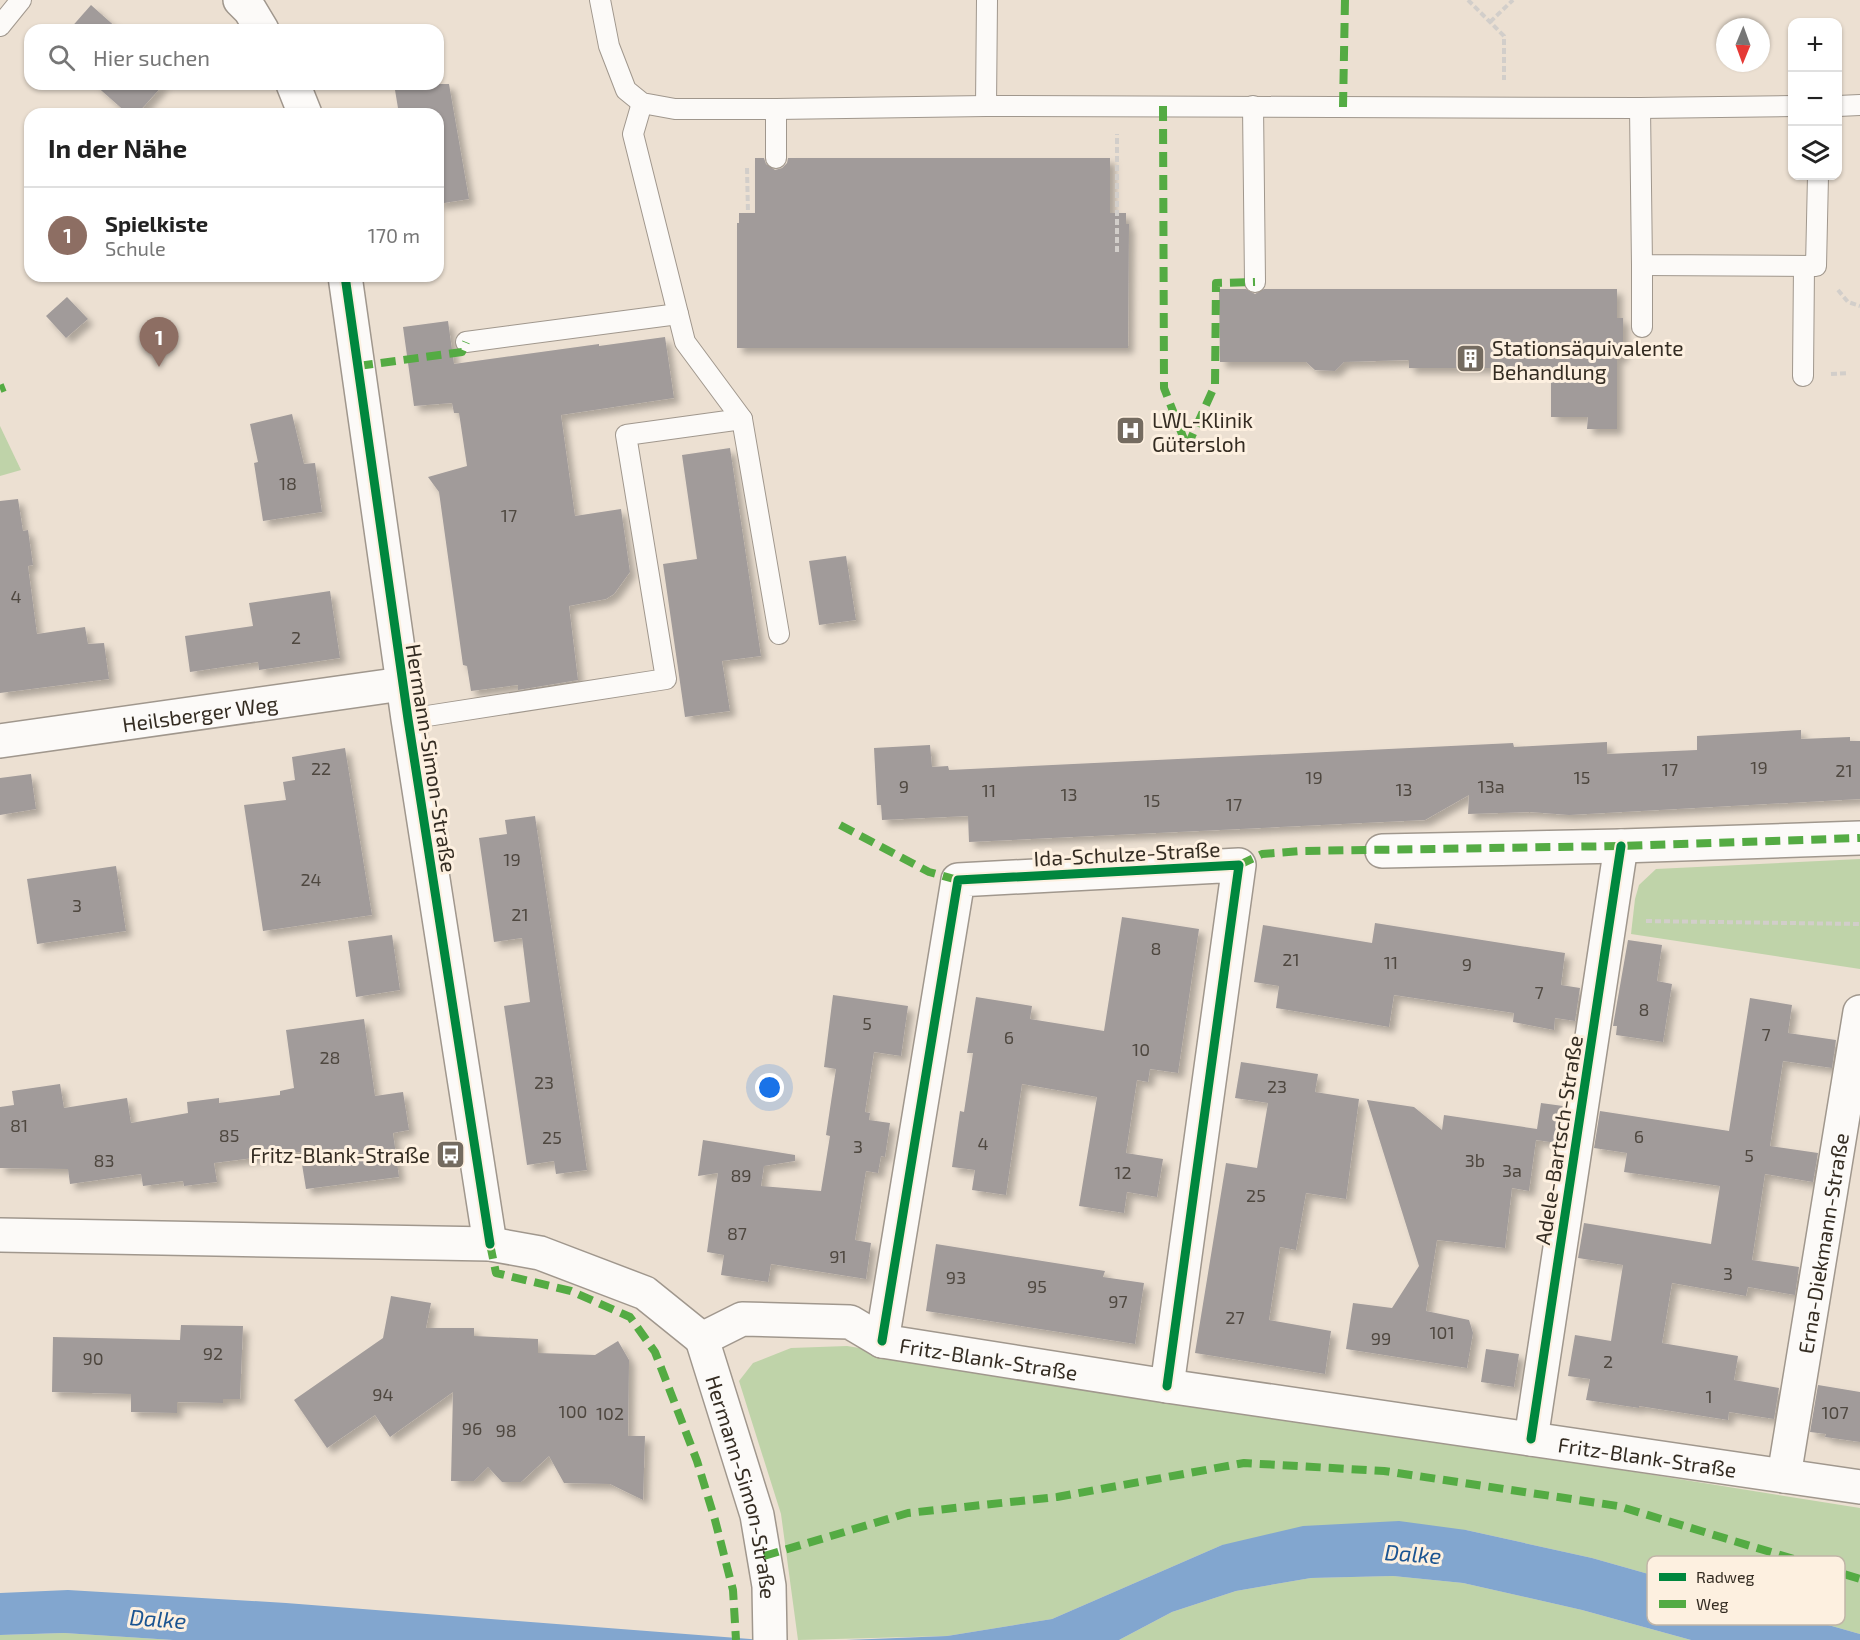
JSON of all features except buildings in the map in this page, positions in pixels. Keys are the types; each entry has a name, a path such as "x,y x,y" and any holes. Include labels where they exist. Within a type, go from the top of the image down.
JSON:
{"street":[{"path":"240,0 250,10 258,24"},
{"path":"295,90 303,108"},
{"name":"Hermann-Simon-Straße","path":"346,282 402,684 490,1244"},
{"name":"Heilsberger Weg","path":"0,741 402,684"},
{"path":"1382,851 1860,838"},
{"name":"Adele-Bartsch-Straße","path":"1531,1439 1621,846"},
{"name":"Ida-Schulze-Straße","path":"882,1341 957,880 1239,865 1167,1386"},
{"name":"Erna-Diekmann-Straße","path":"1784,1476 1860,1012"},
{"path":"0,1235 490,1244 540,1253 645,1293 702,1339"},
{"name":"Fritz-Blank-Straße","path":"702,1339 742,1319 850,1322 882,1341 1167,1386 1860,1487"},
{"name":"Hermann-Simon-Straße","path":"702,1339 757,1515 769,1586 770,1629"}],"lane":[{"path":"0,26 21,0"},
{"path":"600,0 609,46 626,90 642,103 675,109 986,106 1504,108 1788,106"},
{"path":"986,106 987,0"},
{"path":"642,103 633,134 684,342 742,419 779,634"},
{"path":"1842,106 1860,105"},
{"path":"1253,106 1255,282"},
{"path":"1640,108 1642,327"},
{"path":"776,109 776,158"},
{"path":"1642,265 1816,266 1818,180"},
{"path":"1803,376 1804,266"},
{"path":"466,342 678,314"},
{"path":"408,719 666,679 626,435 742,419"}],"path":[{"path":"1468,0 1504,36 1504,108"},
{"path":"1490,22 1513,0"},
{"path":"1117,252 1118,107"},
{"path":"1838,290 1848,302 1860,306"},
{"path":"1609,921 1860,924"}],"green space":[{"path":"0,426 21,470 0,476"},
{"path":"1860,859 1860,969 1631,934 1639,885 1656,869"},
{"path":"847,1346 1860,1508 1860,1634 1828,1625 1845,1625 1845,1556 1647,1556 1647,1574 1592,1558 1466,1530 1222,1545 1052,1619 947,1636 798,1640 781,1514 739,1381 753,1363 791,1348"},
{"path":"1393,1576 1463,1583 1582,1610 1691,1640 1119,1640 1172,1612 1236,1591 1311,1578"},
{"path":"64,1633 173,1640 0,1640 0,1635"}],"water":[{"name":"Dalke","path":"1399,1521 1466,1530 1592,1558 1647,1574 1647,1625 1828,1625 1860,1634 1860,1640 1691,1640 1582,1610 1463,1583 1393,1576 1311,1578 1236,1591 1172,1612 1119,1640 846,1640 947,1636 1052,1619 1222,1545 1303,1526"},
{"name":"Dalke","path":"68,1590 286,1603 763,1640 173,1640 64,1633 0,1635 0,1593"}],"marked path":[{"path":"1343,107 1345,0"},
{"path":"1163,106 1164,388 1187,447"},
{"path":"1187,447 1215,385 1216,283 1255,282"},
{"path":"358,366 462,352 466,342"},
{"path":"0,389 5,387"},
{"path":"840,825 929,872 958,880"},
{"path":"1239,865 1262,854 1302,851 1621,846 1860,838"},
{"path":"490,1244 496,1273 571,1291 630,1317 655,1352 697,1461 715,1520 733,1590 736,1640"},
{"path":"764,1556 908,1513 1057,1497 1244,1463 1384,1471 1618,1506 1784,1556"},
{"path":"1845,1574 1860,1579"}],"cycle path":[{"path":"346,282 408,719 490,1244"},
{"path":"1531,1439 1621,846"},
{"path":"882,1341 958,880 1239,865 1167,1386"}],"place":[{"name":"Stationsäquivalente Behandlung","path":"1471,359"},
{"name":"Spielkiste","path":"159,367"},
{"name":"LWL-Klinik Gütersloh","path":"1131,431"},
{"name":"Fritz-Blank-Straße","path":"451,1154"}]}
